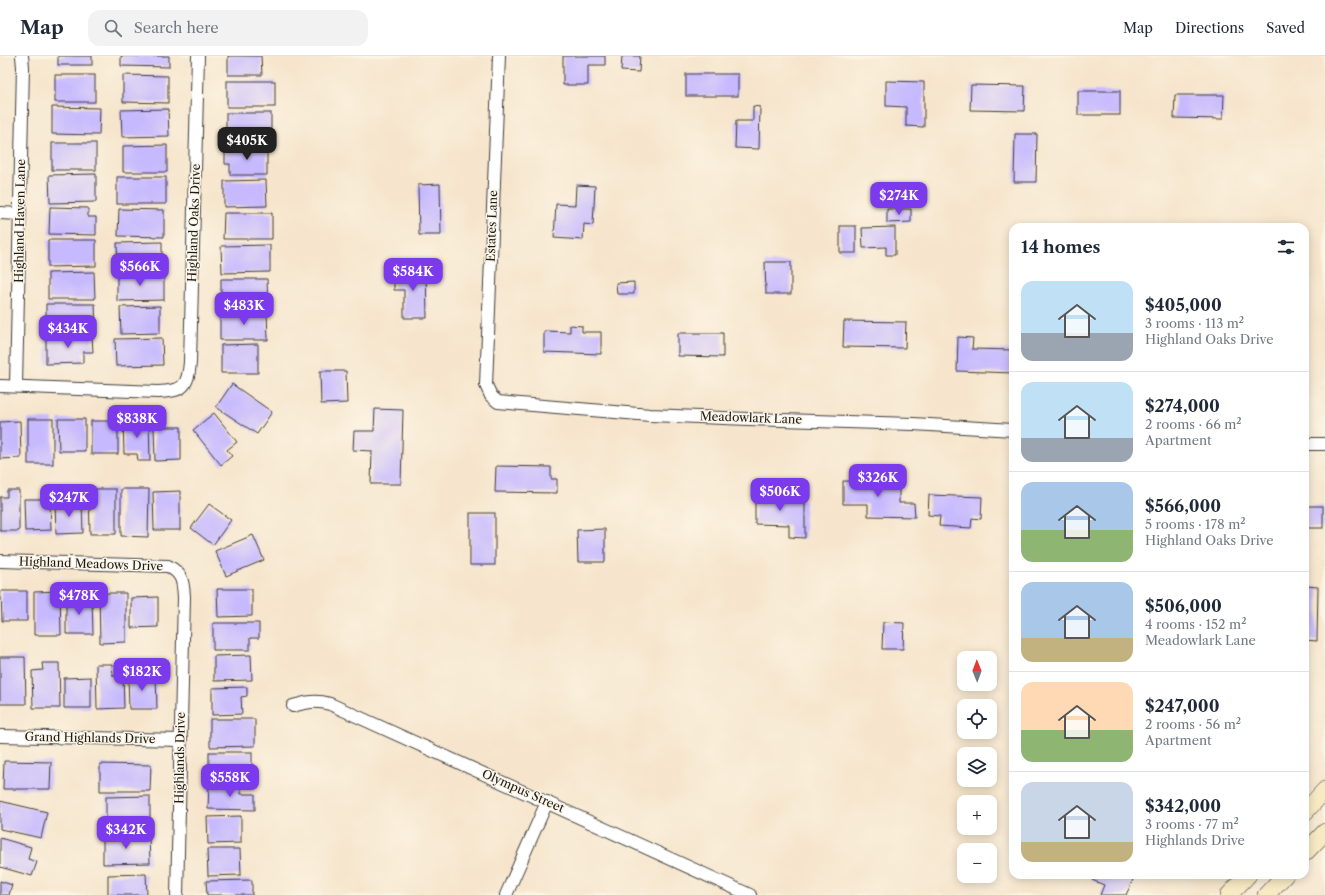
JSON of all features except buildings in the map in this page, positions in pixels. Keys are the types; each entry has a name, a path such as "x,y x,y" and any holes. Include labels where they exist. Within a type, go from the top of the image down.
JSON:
{"main road":[{"path":"1309,808 1325,790"},
{"path":"1309,849 1325,832"},
{"path":"1229,895 1244,879"},
{"path":"1266,895 1281,879"}],"street":[{"name":"Highland Haven Lane","path":"16,386 22,56"},
{"name":"Highland Oaks Drive","path":"16,386 158,392 170,391 182,387 189,376 198,56"},
{"name":"Estates Lane","path":"491,396 486,385 499,56"},
{"path":"0,214 20,214"},
{"path":"0,386 16,386"},
{"name":"Meadowlark Lane","path":"491,396 498,402 650,415 913,424 1009,430"},
{"path":"1309,444 1325,444"},
{"name":"Highland Meadows Drive","path":"0,561 168,566 179,574"},
{"name":"Highlands Drive","path":"177,895 184,597 184,585 179,574"},
{"name":"Olympus Street","path":"293,706 314,701 330,704 750,895"},
{"name":"Grand Highlands Drive","path":"0,736 181,740"},
{"path":"506,895 547,802"}]}
